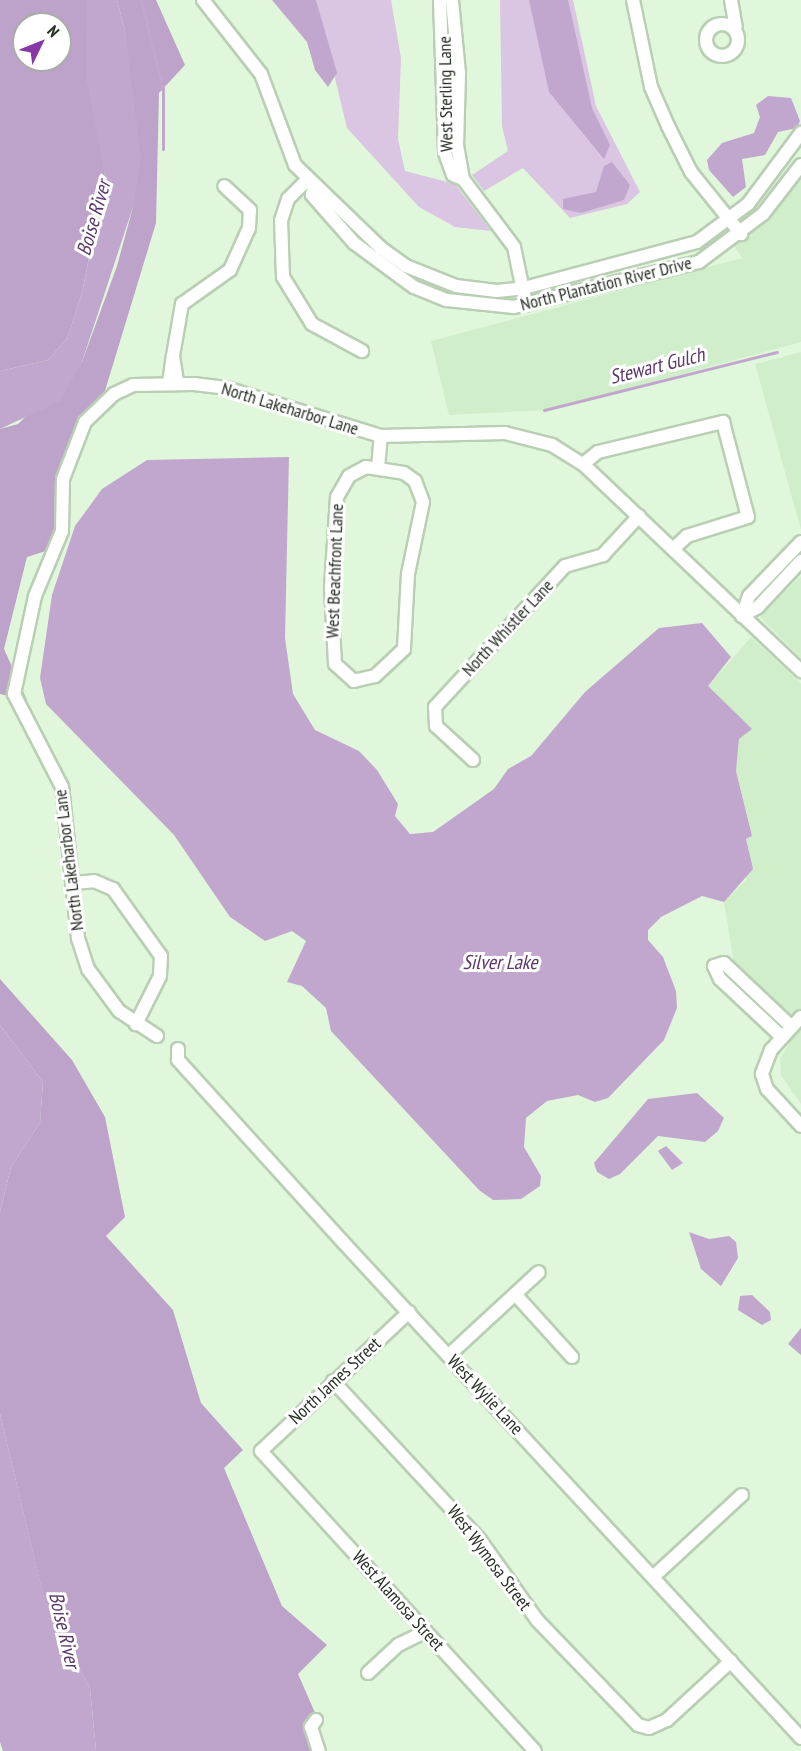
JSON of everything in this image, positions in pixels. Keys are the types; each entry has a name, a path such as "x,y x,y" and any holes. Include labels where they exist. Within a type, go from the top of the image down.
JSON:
{"street":[{"name":"North Plantation River Drive","path":"203,0 261,74 285,147 311,182 334,196 381,248 432,279 497,291 524,288 697,242 748,204 801,133"},
{"name":"West Sterling Lane","path":"440,0 445,153 453,175 463,179"},
{"name":"West Sterling Lane","path":"452,0 459,73 457,146 463,179 514,247 526,305"},
{"path":"633,0 651,87 668,126 691,172 741,234"},
{"path":"731,0 735,27"},
{"name":"North Plantation River Drive","path":"311,182 312,195 354,243 414,288 476,306 526,305 699,262 741,234 801,165"},
{"path":"311,182 288,199 281,220 283,277 312,324 362,351"},
{"path":"173,382 174,325 183,304 230,270 244,244 250,210 224,186"},
{"name":"North Lakeharbor Lane","path":"157,1036 136,1024 105,997 88,969 78,938 62,787 14,694 35,596 62,531 63,479 85,422 114,394 133,385 173,382 226,388 385,437 529,436 583,464 801,671"},
{"path":"583,464 598,452 723,422 748,517 687,536 674,548"},
{"path":"382,469 385,437"},
{"name":"West Beachfront Lane","path":"382,469 415,481 423,502 408,574 404,649 364,681 341,675 333,652 337,497 349,476 382,469"},
{"name":"North Whistler Lane","path":"473,760 436,726 435,707 565,566 603,555 639,516"},
{"path":"742,616 749,596 801,542"},
{"path":"742,616 758,607 801,561"},
{"path":"73,883 94,881 113,889 161,956 160,976 136,1024"},
{"path":"782,1037 720,979 714,966 724,963 792,1027"},
{"path":"801,1017 764,1061 762,1074 767,1089 801,1126"},
{"name":"West Wylie Lane","path":"178,1049 178,1060 801,1738"},
{"path":"448,1355 539,1272"},
{"path":"515,1294 572,1357"},
{"name":"North James Street","path":"261,1451 409,1312"},
{"name":"West Wymosa Street","path":"333,1381 480,1540 537,1620 628,1717 649,1728 668,1720 731,1661"},
{"name":"West Alamosa Street","path":"261,1451 535,1751"},
{"path":"653,1577 742,1495"},
{"path":"368,1673 398,1645 424,1632"},
{"path":"316,1720 311,1727 319,1751"}],"shaded area":[{"path":"0,0 87,0 105,176 82,293 67,339 48,360 0,371"},
{"path":"117,0 156,0 185,65 159,93 156,223 101,404 85,422 63,479 55,548 27,557 4,649 27,700 0,694 0,429 18,424 82,362 117,266 133,207 125,30"},
{"path":"316,0 391,0 401,58 398,139 405,171 455,184 491,231 455,227 419,207 347,128"},
{"path":"500,0 573,0 596,106 640,192 627,204 570,218 523,168 484,191 472,175 508,151 502,126"},
{"path":"801,171 801,342 548,410 449,415 431,341 742,258 734,246 764,220"},
{"path":"801,352 801,530 755,364"},
{"path":"801,576 801,658 760,617"},
{"path":"751,637 801,684 801,1104 781,1075 780,1059 799,1027 734,964 724,902 746,880 746,839 752,836 736,771 739,739 708,686"},
{"path":"0,979 72,1060 105,1117 125,1217 106,1236 173,1310 201,1403 243,1450 224,1468 282,1606 327,1645 298,1674 316,1715 317,1751 96,1751 90,1688 45,1603 0,1414 0,1212 11,1167 40,1123 43,1082 0,1025"}],"water":[{"path":"87,0 117,0 125,30 141,159 133,207 82,362 60,401 0,429 0,371 48,360 67,339 82,293 105,176 86,76"},
{"path":"272,0 316,0 337,73 328,87 315,70 307,42"},
{"path":"529,0 568,0 592,108 610,145 604,159 549,92"},
{"path":"768,96 791,98 800,121 797,128 778,132 765,155 742,159 746,187 733,197 709,170 707,160 722,143 754,133 760,117 756,105"},
{"path":"612,162 630,185 624,200 581,213 563,209 563,199 596,192 604,166"},
{"name":"Silver Lake","path":"289,457 285,638 293,694 315,730 359,751 377,770 398,804 395,816 410,834 433,832 494,789 508,769 531,756 585,692 659,628 702,623 731,657 708,686 752,729 739,739 736,771 752,836 746,839 753,869 724,902 702,896 661,917 648,930 648,940 663,957 676,991 677,1008 664,1040 608,1098 595,1102 578,1095 547,1101 526,1118 524,1147 541,1176 540,1186 521,1199 493,1200 479,1190 331,1031 326,1008 302,986 287,982 306,941 292,931 265,941 230,917 174,835 46,704 40,678 52,595 75,526 102,489 147,460"},
{"path":"0,1025 43,1082 40,1123 11,1167 0,1212"},
{"path":"697,1093 724,1118 718,1131 705,1142 658,1136 620,1174 609,1179 597,1172 594,1163 648,1099"},
{"path":"666,1146 683,1163 672,1170 658,1151"},
{"path":"689,1232 709,1239 729,1236 736,1242 738,1258 721,1286 701,1269"},
{"path":"752,1295 770,1312 771,1320 762,1325 738,1310 740,1296"},
{"path":"801,1328 801,1355 788,1344"},
{"path":"0,1414 45,1602 90,1688 96,1751 3,1751 0,1742"}],"waterway":[{"name":"Stewart Gulch","path":"141,0 151,41"},
{"name":"Stewart Gulch","path":"152,46 163,88 163,149"},
{"name":"Stewart Gulch","path":"544,410 777,352"}],"water label":[{"name":"Boise River","path":"94,218"},
{"name":"Boise River","path":"64,1630"}]}
